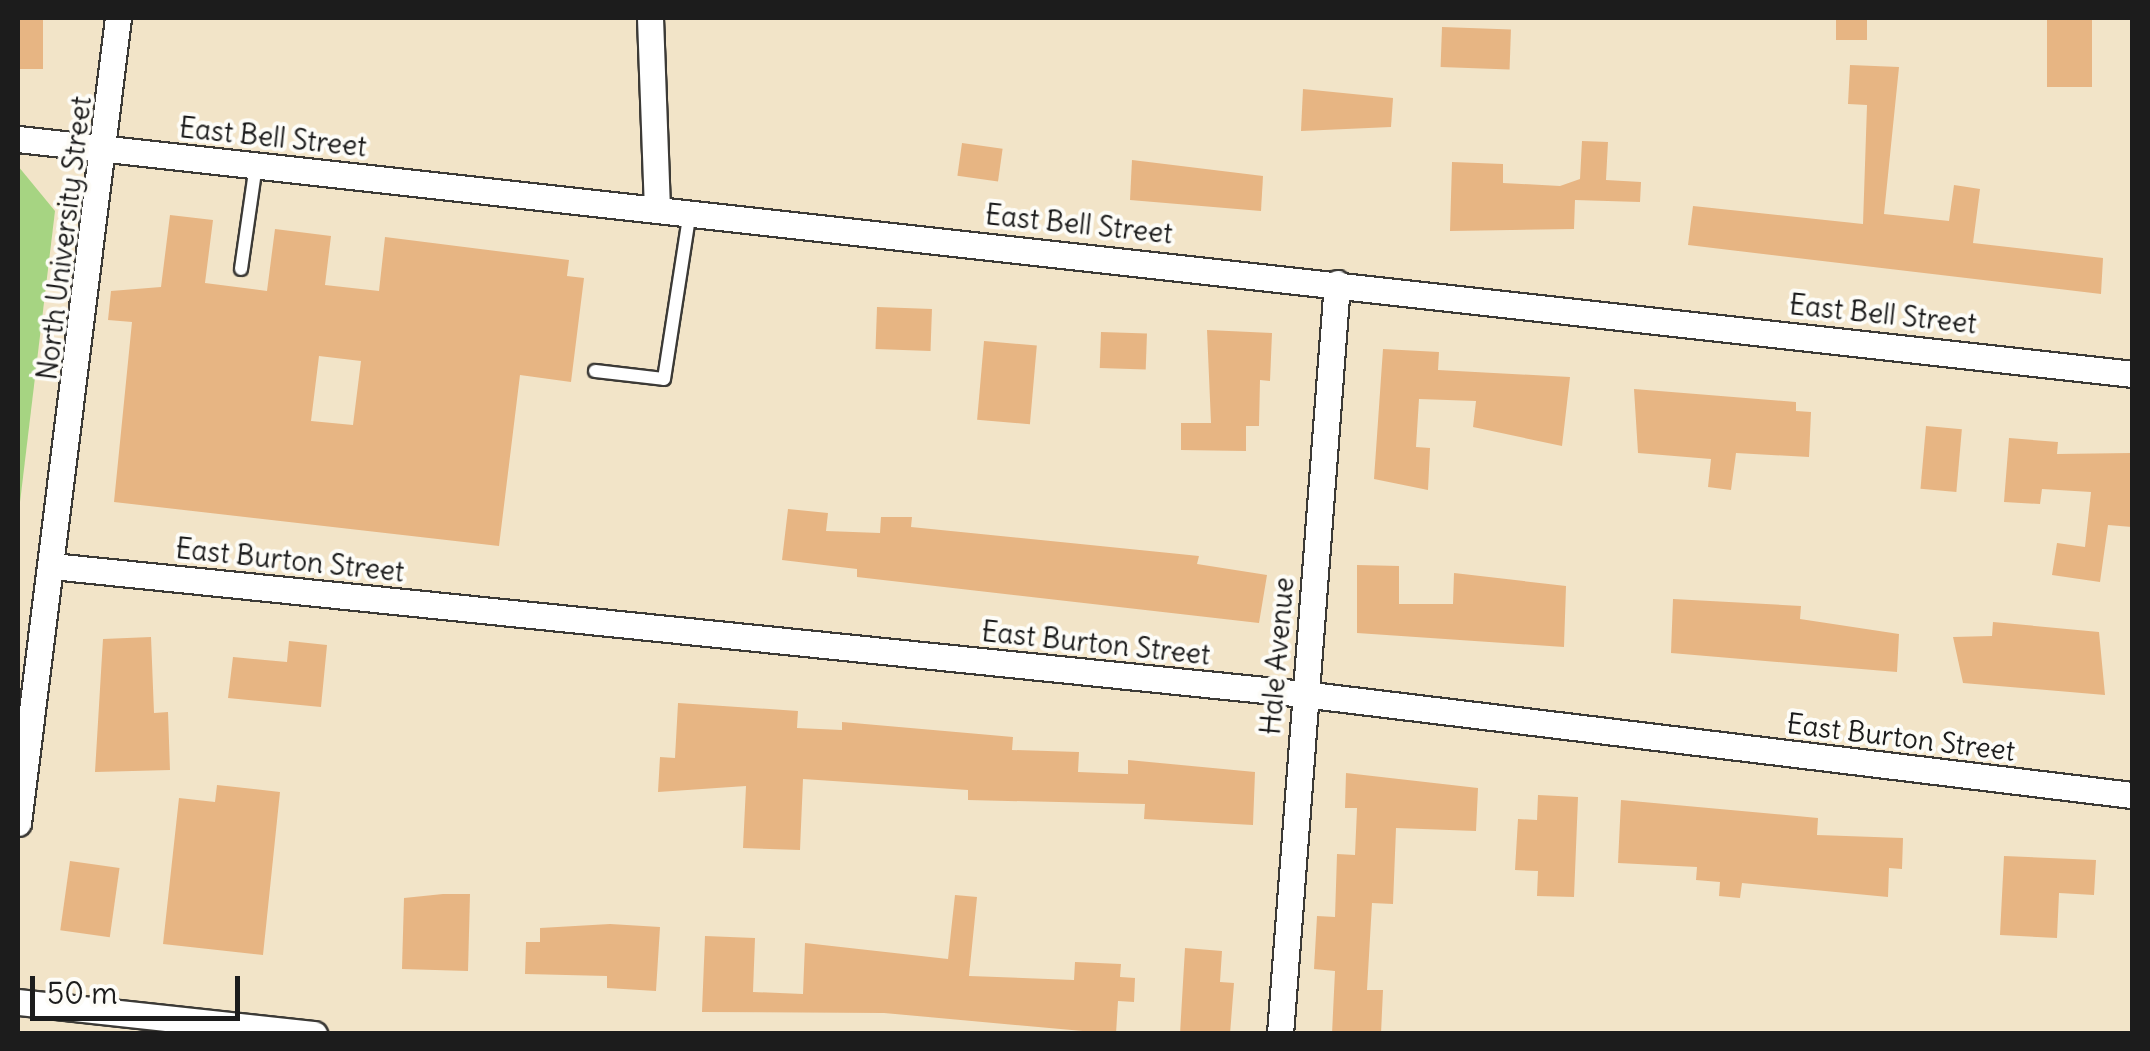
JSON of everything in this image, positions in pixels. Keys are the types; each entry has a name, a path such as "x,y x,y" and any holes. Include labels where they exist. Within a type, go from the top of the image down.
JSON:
{"street":[{"name":"North University Street","path":"18,823 108,150 118,18"},
{"path":"650,18 656,206"},
{"name":"East Bell Street","path":"18,139 656,206 2132,374"},
{"name":"Hale Avenue","path":"1280,1034 1337,283"},
{"name":"East Burton Street","path":"52,566 1303,694 2132,795"},
{"path":"18,1002 314,1034"}],"lane":[{"path":"241,270 256,165"},
{"path":"594,371 664,379 690,210"}],"green space":[{"path":"18,166 55,211 18,519"}],"building":[{"path":"18,18 43,18 43,69 18,69"},
{"path":"1836,18 1867,18 1867,40 1836,40"},
{"path":"2047,18 2092,18 2092,87 2047,87"},
{"path":"1442,27 1511,29 1510,69 1441,67"},
{"path":"1850,65 1899,67 1884,214 1949,221 1954,185 1980,189 1973,243 2103,258 2101,294 1688,245 1693,206 1863,224 1867,105 1848,104"},
{"path":"1303,89 1393,98 1391,127 1301,131"},
{"path":"1582,141 1608,142 1606,180 1641,182 1640,202 1575,200 1574,229 1450,231 1452,162 1503,164 1503,183 1560,186 1580,179"},
{"path":"962,143 1003,149 998,181 957,176"},
{"path":"1132,160 1263,176 1261,211 1130,200"},
{"path":"170,215 213,220 205,283 267,291 275,229 331,236 325,285 379,291 385,237 569,260 567,276 584,278 571,382 520,375 499,546 114,502 132,322 108,320 111,291 161,287","holes":["319,356 361,361 353,425 311,421"]},
{"path":"877,307 932,309 931,351 876,349"},
{"path":"1207,330 1272,333 1270,381 1260,380 1259,426 1246,426 1246,451 1181,450 1181,423 1211,423"},
{"path":"1101,332 1147,334 1146,370 1100,368"},
{"path":"984,341 1037,346 1030,424 977,420"},
{"path":"1383,349 1439,352 1438,370 1570,377 1562,446 1473,427 1476,401 1419,399 1416,447 1430,448 1428,490 1374,479"},
{"path":"1634,389 1796,402 1796,411 1811,412 1809,457 1736,453 1731,490 1708,487 1711,459 1638,453"},
{"path":"1926,426 1962,429 1956,492 1921,489"},
{"path":"2009,438 2058,442 2057,454 2132,453 2132,527 2108,525 2100,582 2052,575 2057,543 2085,547 2091,492 2042,489 2040,504 2004,502"},
{"path":"788,509 828,513 826,531 880,533 881,517 912,517 911,527 1199,556 1197,564 1267,575 1259,623 857,577 857,569 782,560"},
{"path":"1357,565 1399,566 1399,604 1453,604 1454,573 1566,586 1564,647 1357,633"},
{"path":"1673,599 1801,606 1800,619 1899,634 1897,672 1671,653"},
{"path":"1993,622 2099,632 2105,695 1963,683 1953,637 1992,636"},
{"path":"151,637 154,713 168,712 170,770 95,772 103,639"},
{"path":"289,641 327,645 321,707 228,698 233,657 287,662"},
{"path":"678,703 798,711 797,728 842,730 842,722 1013,737 1012,750 1079,752 1078,772 1128,774 1128,760 1255,772 1253,825 1144,819 1145,804 968,800 968,790 803,779 800,850 743,848 746,786 658,792 660,757 675,758"},
{"path":"1346,773 1478,788 1476,831 1396,828 1393,904 1372,903 1367,990 1383,990 1381,1034 1332,1034 1335,971 1314,969 1317,916 1335,917 1337,854 1355,855 1357,808 1345,808"},
{"path":"217,785 280,792 263,955 163,944 179,798 215,802"},
{"path":"1538,795 1578,797 1574,897 1537,896 1538,871 1515,870 1518,819 1537,820"},
{"path":"1621,800 1818,818 1817,835 1903,838 1902,869 1889,868 1888,897 1742,883 1740,898 1719,896 1720,882 1696,880 1697,867 1618,863"},
{"path":"2004,856 2096,860 2094,895 2059,893 2057,938 2000,935"},
{"path":"70,861 120,868 110,937 60,930"},
{"path":"470,894 468,971 402,969 404,898"},
{"path":"955,895 977,897 969,976 1074,980 1075,962 1121,964 1120,977 1135,978 1134,1002 1118,1001 1116,1034 884,1013 702,1012 705,936 755,938 753,992 803,994 805,943 948,959"},
{"path":"610,924 660,927 656,991 607,988 607,976 525,974 526,942 540,942 540,928"},
{"path":"1185,948 1222,951 1220,982 1234,983 1230,1034 1180,1034"}]}
